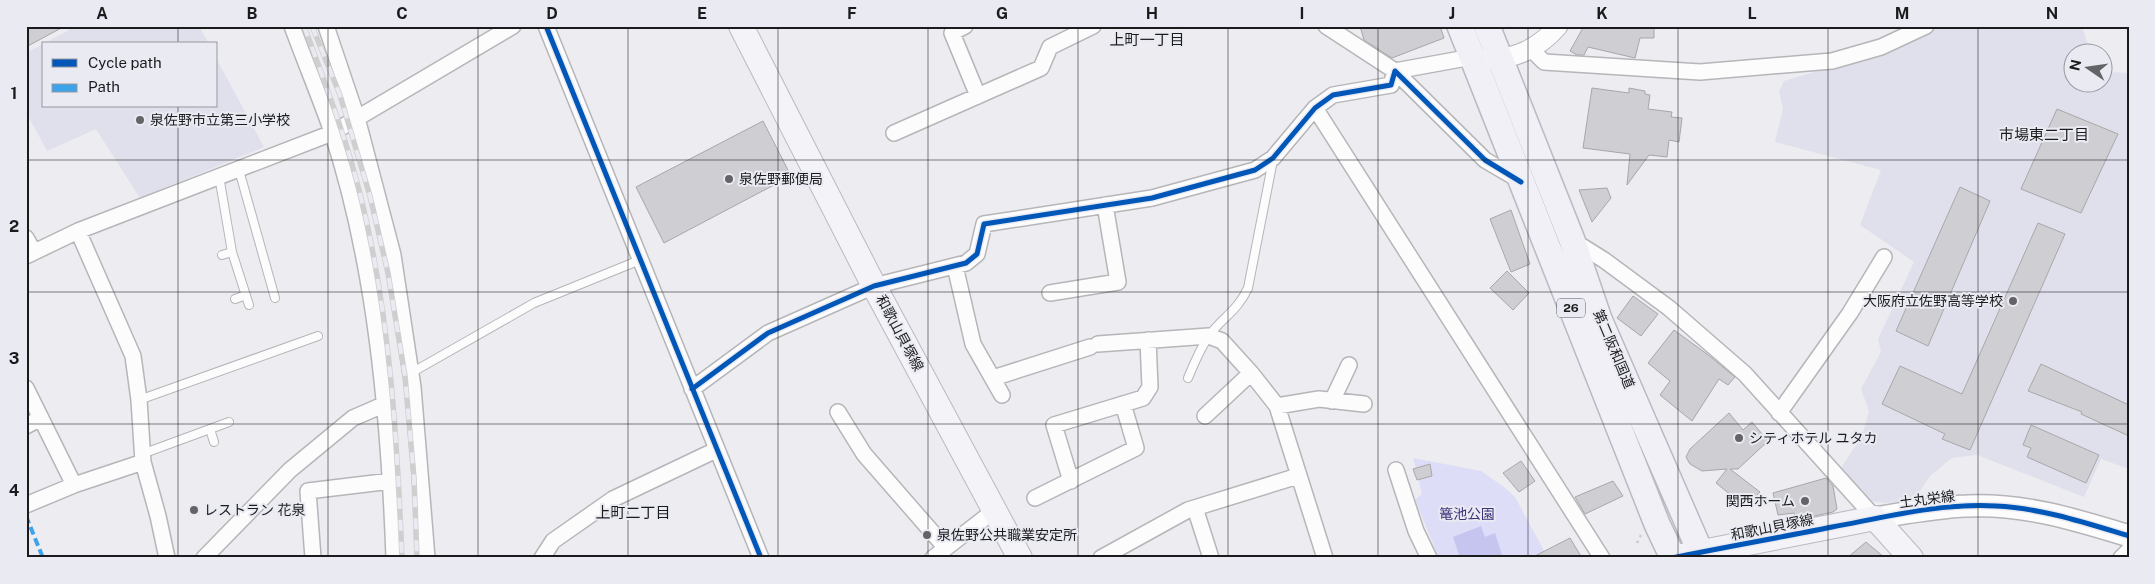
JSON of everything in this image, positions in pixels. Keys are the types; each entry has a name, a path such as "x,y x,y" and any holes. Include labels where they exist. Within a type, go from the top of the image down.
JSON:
{"highway":[{"name":"第二阪和国道","path":"1460,26 1657,524 1673,558"},
{"name":"第二阪和国道","path":"1487,26 1572,240 1600,319 1702,555"}],"main road":[{"name":"和歌山貝塚線","path":"741,26 874,286 1020,558"},
{"name":"土丸栄線","path":"1876,518 1949,507 1998,506 2033,511 2078,521 2129,536"},
{"name":"和歌山貝塚線","path":"1673,558 1702,555 1876,518"},
{"path":"1876,518 1912,558"}],"street":[{"path":"292,26 332,133 352,206 372,300 391,481 394,558"},
{"path":"326,26 357,118 393,255 411,373 427,558"},
{"path":"26,238 30,254 78,231 332,133 513,26"},
{"path":"546,26 761,558"},
{"path":"966,26 952,33 978,96"},
{"path":"894,133 1041,68 1050,47 1093,26"},
{"path":"1326,26 1395,71 1485,160 1521,182"},
{"path":"1395,71 1472,57 1500,59 1531,49 1558,26"},
{"path":"1531,49 1544,62 1700,72 1832,61 1881,47 1926,26"},
{"path":"692,389 768,333 874,286 966,263 977,254 984,224 1152,198 1256,170 1273,158 1315,108 1333,95 1391,85 1395,71"},
{"path":"1315,108 1602,558"},
{"path":"1050,293 1118,282 1105,205"},
{"path":"78,231 133,356 142,458 167,558"},
{"path":"1572,240 1604,260 1669,308 1745,374 1876,518"},
{"path":"1779,413 1850,314 1884,258"},
{"path":"955,266 973,344 1002,394"},
{"path":"993,378 1094,345 1209,336 1222,341 1277,406 1325,558"},
{"path":"1071,481 1054,425 1143,398 1150,387 1148,340"},
{"path":"1332,401 1349,365"},
{"path":"1205,416 1251,373"},
{"path":"26,388 74,485"},
{"path":"1277,406 1319,399 1364,404"},
{"path":"1035,498 1136,448 1123,404"},
{"path":"204,558 290,470 353,418 383,405"},
{"path":"838,412 864,454 946,548"},
{"path":"26,426 41,418"},
{"path":"542,558 553,541 613,499 716,450"},
{"path":"26,505 142,458"},
{"path":"290,470 308,491 313,558"},
{"path":"1396,470 1416,531 1429,558"},
{"path":"1101,558 1195,508 1298,476"},
{"path":"308,491 391,481"},
{"path":"1195,508 1211,558"},
{"path":"933,558 995,510"},
{"path":"2121,558 2129,550"}],"lane":[{"path":"1188,378 1196,358 1209,336 1218,324 1242,301 1248,288 1273,158"},
{"path":"238,170 274,298"},
{"path":"219,176 232,252 249,305"},
{"path":"222,255 232,252"},
{"path":"411,373 534,303 640,260"},
{"path":"235,299 246,295"},
{"path":"138,400 318,336"},
{"path":"142,458 229,422"},
{"path":"210,430 214,442"}],"shaded area":[{"name":"泉佐野市立第三小学校","path":"67,26 199,26 208,42 47,42 69,30"},
{"name":"大阪府立佐野高等学校","path":"1935,26 2082,26 2087,42 2062,42 2062,92 2112,92 2112,72 2129,73 2129,469 2101,459 2084,497 1977,455 1952,458 1930,476 1914,500 1884,503 1870,501 1839,471 1862,436 1869,411 1861,389 1881,352 1878,339 1914,262 1860,225 1881,170 1775,142 1783,109 1779,91 1784,81 1881,52"},
{"name":"泉佐野市立第三小学校","path":"42,44 42,108 218,108 218,62 264,147 140,198 96,129 47,151 26,112 26,53"},
{"path":"1481,526 1485,537 1495,533 1503,558 1460,558 1453,537"}],"green space":[{"name":"篭池公園","path":"1413,458 1481,471 1504,487 1515,497 1548,558 1439,558 1415,500 1422,494"}],"building":[{"path":"26,26 65,26 26,47"},
{"path":"1360,26 1440,26 1444,38 1392,58 1364,40"},
{"path":"1584,26 1654,26 1654,38 1640,38 1635,58 1588,47 1584,55 1577,55 1570,51"},
{"path":"1592,88 1629,93 1629,88 1645,91 1645,94 1650,95 1648,109 1672,112 1671,117 1682,118 1679,142 1669,140 1667,157 1649,155 1627,185 1630,154 1583,148"},
{"path":"2057,109 2118,134 2081,213 2021,189"},
{"path":"763,121 791,176 664,243 636,187"},
{"path":"1960,187 1990,201 1928,346 1896,331"},
{"path":"1607,188 1611,198 1592,222 1579,190"},
{"path":"1511,210 1530,264 1511,272 1490,219"},
{"path":"2038,223 2065,234 1970,450 1942,439 1945,434 1882,404 1900,366 1962,394"},
{"path":"1507,271 1529,293 1513,310 1490,288"},
{"path":"1633,296 1658,314 1641,336 1617,318"},
{"path":"1674,330 1735,377 1728,385 1719,379 1692,421 1660,395 1670,381 1648,363"},
{"path":"2041,364 2129,405 2129,436 2081,414 2082,412 2028,391"},
{"path":"1729,413 1743,430 1752,422 1768,441 1738,469 1730,469 1760,492 1746,507 1716,483 1727,469 1702,471 1690,464 1686,457 1690,449"},
{"path":"2031,425 2099,455 2086,483 2027,457 2031,448 2023,445"},
{"path":"1521,461 1535,481 1519,492 1503,473"},
{"path":"1430,464 1432,476 1417,480 1413,469"},
{"name":"関西ホーム","path":"1826,478 1833,486 1837,509 1833,512 1796,520 1794,513 1778,515 1773,493"},
{"path":"1613,481 1623,496 1585,514 1575,497"},
{"path":"1570,538 1582,558 1531,558"},
{"path":"1866,542 1885,558 1847,558"}],"railway":[{"path":"304,26 349,155 371,242 379,287 390,377 398,467 402,558"},
{"path":"312,26 340,95 370,196 388,273 405,376 414,478 417,558"}],"marked path":[{"path":"26,516 43,558"}],"cycle path":[{"path":"546,26 761,558"},
{"path":"692,389 768,333 874,286 966,263 977,254 984,224 1152,198 1255,170 1273,158 1315,108 1333,95 1391,85 1395,71 1485,160 1521,182"},
{"path":"1672,558 1893,515 1954,507 2013,507 2063,517 2129,536"}],"place":[{"name":"泉佐野市立第三小学校","path":"140,120"},
{"name":"泉佐野郵便局","path":"729,179"},
{"name":"大阪府立佐野高等学校","path":"2013,301"},
{"name":"シティホテル ユタカ","path":"1739,438"},
{"name":"関西ホーム","path":"1805,501"},
{"name":"レストラン 花泉","path":"194,510"},
{"name":"泉佐野公共職業安定所","path":"927,535"}],"district":[{"name":"上町一丁目","path":"1147,40"},
{"name":"市場東二丁目","path":"2044,135"},
{"name":"上町二丁目","path":"633,513"}]}
